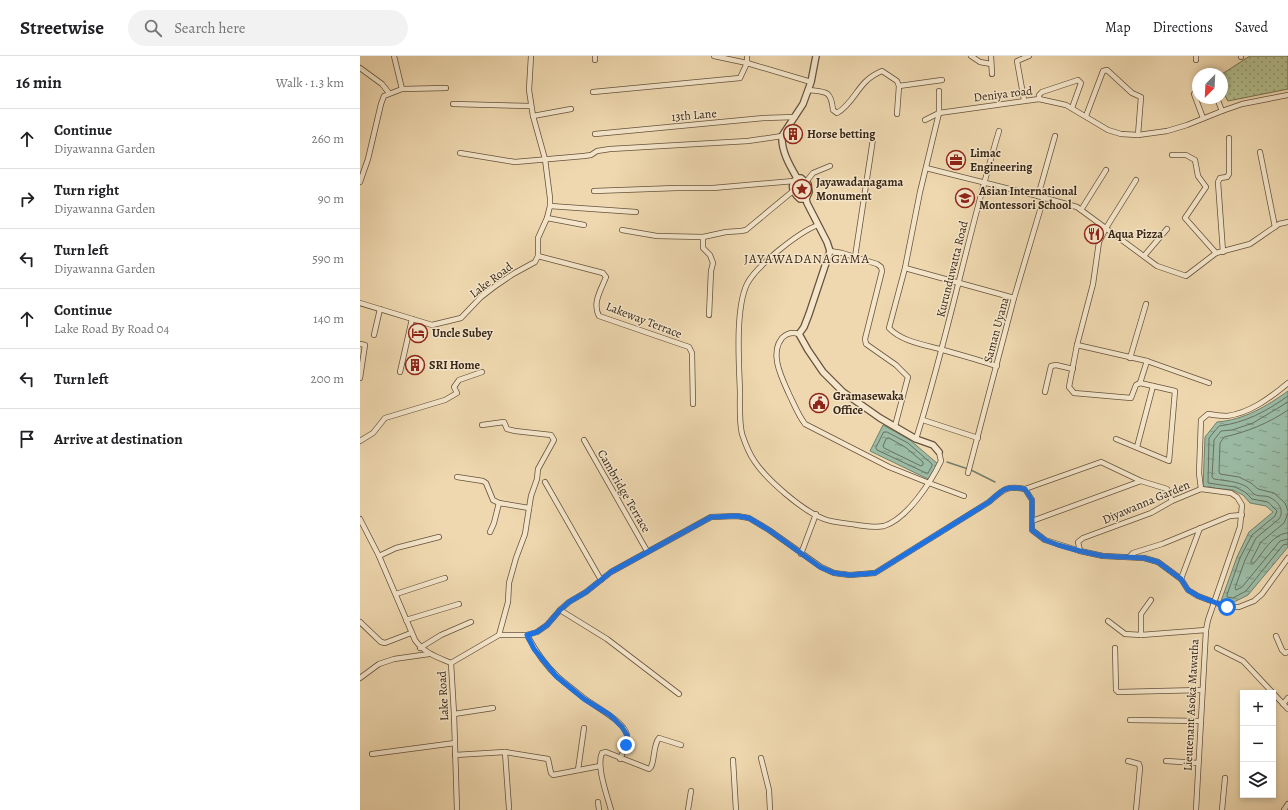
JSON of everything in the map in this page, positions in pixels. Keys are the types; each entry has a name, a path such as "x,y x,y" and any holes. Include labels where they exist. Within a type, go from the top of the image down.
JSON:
{"street":[{"path":"394,56 402,89"},
{"path":"531,56 528,90 533,116 546,159 550,206 547,218 538,238 538,256"},
{"path":"714,56 747,63 811,82"},
{"path":"593,92 740,78 747,63 747,56"},
{"path":"795,180 784,151 782,136 803,104 811,82 816,56"},
{"path":"971,56 980,62 991,64"},
{"path":"991,56 992,74"},
{"path":"1024,100 1017,60 1028,56"},
{"path":"360,68 382,84 389,93"},
{"path":"1086,116 1103,71 1107,70 1132,93 1141,97 1138,135"},
{"path":"808,90 829,94 832,99 833,110 837,113 844,109 864,83 874,74 882,72 897,81 899,86 897,114"},
{"path":"899,86 942,80"},
{"path":"1039,99 1039,95 1042,92 1078,80 1081,83 1072,108"},
{"path":"360,182 362,171 368,159 384,96 402,89 446,88"},
{"path":"940,91 939,113 905,268 889,328 900,336 997,366"},
{"name":"Deniya road","path":"925,120 939,113 1039,99 1059,103 1072,108 1108,130 1121,134 1138,135 1166,131 1187,125 1242,104 1288,95"},
{"path":"453,104 531,106"},
{"path":"1198,104 1203,118"},
{"path":"1219,104 1222,111"},
{"path":"533,116 571,108"},
{"name":"13th Lane","path":"596,134 764,118 795,117"},
{"name":"Kurunduwatta Road","path":"916,439 942,350 984,182 999,131"},
{"path":"460,153 515,162 584,156 591,155 597,151 610,149 748,141 782,136"},
{"path":"1038,196 1055,136"},
{"path":"1223,252 1218,182 1220,178 1227,177 1229,174 1229,138"},
{"path":"855,257 868,162 873,139"},
{"path":"1260,152 1275,227"},
{"path":"1172,155 1186,155 1195,160 1198,176 1206,187 1185,218 1216,253"},
{"path":"806,182 813,173 830,166"},
{"path":"926,168 1068,204 1081,210 1157,266 1186,276 1216,253 1250,244 1279,224 1288,222"},
{"path":"1081,210 1106,170"},
{"path":"594,191 713,188 795,180 801,178 806,182 810,192 806,199"},
{"path":"795,180 792,185 793,191 800,198 806,199"},
{"path":"1136,180 1099,242 1093,284 1077,345 1069,387 1074,392 1131,398 1136,385 1140,382 1147,361"},
{"path":"622,230 657,236 703,237 726,232 746,230 793,191"},
{"name":"Saman Uyana","path":"969,471 1014,298 1044,197"},
{"path":"799,334 804,327 809,314 830,251 806,199"},
{"path":"550,206 636,212"},
{"path":"547,218 584,225"},
{"path":"818,225 806,230 795,238 758,269 752,277 743,296 739,326 740,415 742,435 755,462 781,491 825,519 867,526 884,526 901,516 912,505 929,483 941,461 939,452 933,445 916,439 861,405 833,383 815,361 799,334 793,332 786,334 781,340 777,350 777,361 780,373 800,417 805,424 889,467 929,483 964,496"},
{"path":"1144,256 1167,229"},
{"path":"703,237 703,248 713,260 709,315"},
{"path":"830,251 855,257 881,267 882,272 864,339 866,344 896,365 908,377 895,426"},
{"name":"Lake Road","path":"360,303 432,325 461,318 481,297 513,274 535,262 538,256"},
{"name":"Lakeway Terrace","path":"538,256 603,272 606,277 596,303 596,310 599,316 689,347 692,353 693,404"},
{"path":"905,268 1014,298"},
{"path":"1130,358 1146,304"},
{"path":"374,335 380,309"},
{"path":"400,372 412,319"},
{"path":"360,344 365,345 360,378"},
{"path":"1077,345 1147,361 1209,382"},
{"path":"1045,392 1051,366 1056,365 1073,369"},
{"path":"360,441 373,433 385,418 445,400 457,393 454,387 459,380 482,372"},
{"path":"1116,439 1169,461 1175,391 1140,382"},
{"path":"1201,489 1199,473 1200,420 1208,414 1226,416 1249,410 1288,384"},
{"path":"1137,447 1152,386"},
{"path":"922,420 978,438"},
{"path":"482,425 504,422 507,429 551,435 554,440 538,469 525,534 509,583 508,602 499,635"},
{"name":"Cambridge Terrace","path":"584,440 647,551"},
{"path":"451,663 499,635 527,635 537,632 547,625 569,602 586,592 611,572 711,517 737,516 749,518 769,530 820,567 834,573 850,575 875,573 989,502 1004,489 1017,487 1025,489 1101,462 1141,481 1167,489 1172,501"},
{"path":"457,477 483,481 486,483 493,500 499,503 529,508"},
{"path":"1032,521 1141,481"},
{"path":"545,482 601,580"},
{"path":"1025,489 1032,500 1032,530 1045,540 1058,545 1103,556 1130,556 1158,562 1181,579 1188,590 1214,603 1227,607 1239,607 1254,601 1262,594 1288,558"},
{"name":"Diyawanna Garden","path":"1080,551 1078,542 1083,538 1151,513 1172,501 1201,489 1232,493 1237,497 1242,505 1242,515 1240,527 1214,603"},
{"path":"490,532 499,503"},
{"path":"801,554 816,514"},
{"path":"1130,556 1133,553 1162,544 1230,516 1242,515"},
{"name":"Lake Road","path":"360,519 379,556 411,633 420,648 429,654 451,663 455,743 456,810"},
{"path":"1181,579 1200,528"},
{"path":"379,556 396,548 439,537"},
{"path":"396,594 445,578"},
{"path":"1141,635 1141,614 1151,600"},
{"name":"Lieutenant Asoka Mawatha","path":"1196,810 1206,630 1214,603"},
{"path":"406,620 459,604"},
{"path":"560,610 607,639 679,694"},
{"path":"1108,621 1125,634 1141,635 1206,630"},
{"path":"360,622 377,640 385,643 411,633"},
{"path":"420,648 441,635 471,622"},
{"path":"527,635 534,649 556,676 584,699 610,715 622,727 627,735 626,745 620,758"},
{"path":"1276,636 1282,650 1285,653 1288,652"},
{"path":"1115,648 1116,690 1118,692 1202,690"},
{"path":"1218,648 1243,662 1288,709"},
{"path":"360,678 384,662 394,659 429,654"},
{"path":"1283,704 1288,698"},
{"path":"454,714 493,708"},
{"path":"1130,720 1201,721"},
{"path":"578,770 584,728"},
{"path":"611,810 600,766 600,757 602,753 606,752 649,769 653,764 659,738 681,745"},
{"path":"372,754 455,743"},
{"path":"455,755 505,752 548,759 551,773 553,775 600,766"},
{"path":"505,752 509,808"},
{"path":"761,758 769,790 770,810"},
{"path":"733,760 736,810"},
{"path":"1128,761 1140,764 1136,810"},
{"path":"1166,762 1198,763"},
{"path":"1222,810 1225,778"},
{"path":"688,810 691,791"},
{"path":"598,802 600,810"},
{"path":"1284,810 1288,804"}],"shaded area":[{"path":"1250,56 1288,56 1288,89 1228,101 1228,70"}],"water":[{"path":"1288,391 1288,547 1248,595 1234,602 1221,601 1237,557 1249,532 1273,512 1266,506 1250,503 1243,495 1233,490 1203,487 1205,437 1217,422 1227,421 1246,415 1272,402"},
{"path":"883,425 910,440 938,464 928,479 870,451"}],"waterway":[{"path":"947,462 971,470 995,482"}],"place":[{"name":"Horse betting","path":"793,134"},
{"name":"Limac Engineering","path":"956,160"},
{"name":"Jayawadanagama Monument","path":"802,189"},
{"name":"Asian International Montessori School","path":"965,198"},
{"name":"Aqua Pizza","path":"1094,234"},
{"name":"Uncle Subey","path":"418,333"},
{"name":"SRI Home","path":"415,365"},
{"name":"Gramasewaka Office","path":"819,403"}],"district":[{"name":"JAYAWADANAGAMA","path":"807,258"}],"route":[{"path":"626,745 627,735 622,727 610,715 584,699 556,676 534,649 527,635 537,632 547,625 569,602 586,592 611,572 711,517 737,516 749,518 769,530 820,567 834,573 850,575 875,573 989,502 1004,489 1017,487 1025,489 1032,500 1032,530 1045,540 1058,545 1103,556 1130,556 1158,562 1181,579 1188,590 1214,603 1227,607"}]}
